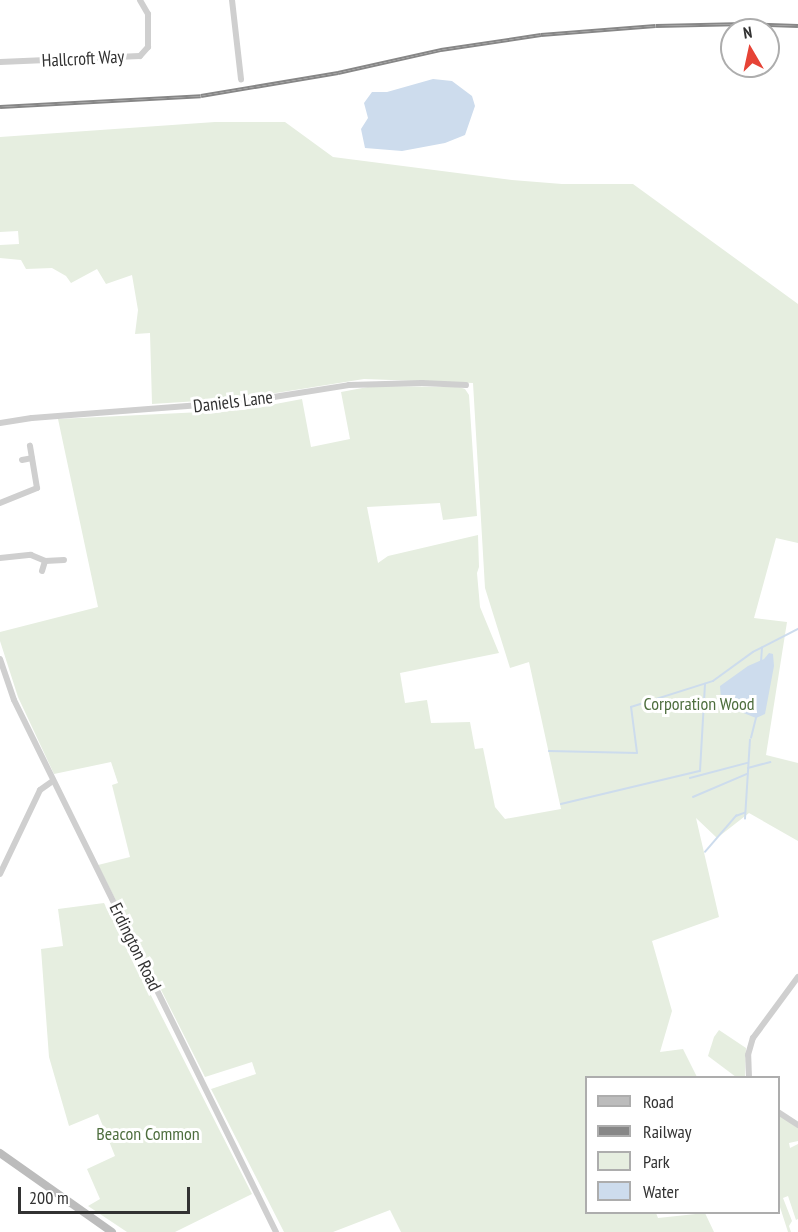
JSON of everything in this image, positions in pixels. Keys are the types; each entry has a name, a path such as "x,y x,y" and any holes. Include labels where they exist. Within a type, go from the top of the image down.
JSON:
{"street":[{"name":"Hallcroft Way","path":"0,62 140,56 147,52 148,14 140,0"},
{"path":"232,0 241,79"},
{"name":"Daniels Lane","path":"0,423 32,418 242,402 349,385 423,382 466,385"},
{"path":"0,503 37,488 30,446"},
{"path":"22,460 32,458"},
{"path":"0,558 31,555 45,561 64,560"},
{"path":"42,571 45,561"},
{"name":"Erdington Road","path":"0,659 14,700 53,781 276,1232"},
{"path":"0,874 40,790 53,781"},
{"path":"749,1076 748,1055 753,1038 798,977"},
{"path":"780,1113 798,1125"},
{"path":"0,1153 112,1232"}],"green space":[{"name":"Corporation Wood","path":"215,122 285,122 333,157 512,180 562,184 633,184 798,304 798,543 776,538 754,618 787,622 766,755 798,763 798,841 749,813 717,838 696,818 719,917 652,941 672,1011 660,1052 683,1049 696,1076 585,1076 585,1214 656,1214 658,1218 705,1214 714,1232 401,1232 390,1210 333,1232 284,1232 211,1089 256,1074 252,1062 205,1077 98,865 130,857 112,785 118,783 111,762 54,774 18,697 0,641 0,632 98,607 58,419 243,410 302,399 311,447 350,439 341,392 373,386 459,387 465,389 469,395 477,516 443,520 440,503 367,507 378,563 388,556 478,535 479,567 477,573 480,607 499,653 400,673 405,703 427,700 431,723 470,722 475,749 483,748 495,807 505,819 561,809 529,662 510,668 485,588 473,383 364,379 245,398 152,404 150,333 135,334 138,310 132,275 106,284 97,269 71,283 66,276 52,268 26,269 21,260 0,258 0,245 19,244 18,231 0,232 0,137"},
{"name":"Beacon Common","path":"104,903 252,1194 175,1232 127,1232 88,1206 100,1199 87,1169 115,1156 98,1114 69,1126 49,1057 41,949 63,946 58,909"},
{"path":"719,1030 746,1048 745,1076 735,1076 708,1056 714,1037"},
{"path":"780,1115 798,1128 798,1141 789,1143 790,1148 798,1144 798,1219 796,1220 788,1196 783,1198 792,1221 789,1226 791,1232 788,1232 780,1207"}],"water":[{"path":"433,79 452,81 472,96 475,106 465,135 445,143 402,151 365,148 361,129 368,118 364,103 372,92 387,92"},
{"path":"769,653 773,654 774,666 765,714 756,718 741,712 722,712 720,686 748,666 764,659"}],"waterway":[{"path":"549,751 637,753 631,707 713,681 753,652 798,629"},
{"path":"761,662 762,648"},
{"path":"561,804 700,771 705,684"},
{"path":"751,738 756,718"},
{"path":"745,819 750,740"},
{"path":"748,768 770,762"},
{"path":"690,778 747,763"},
{"path":"693,797 747,774"},
{"path":"705,852 736,816 744,813"}],"railway":[{"path":"0,107 201,96 338,73 441,50 541,35 656,26 745,24 798,26"}]}
